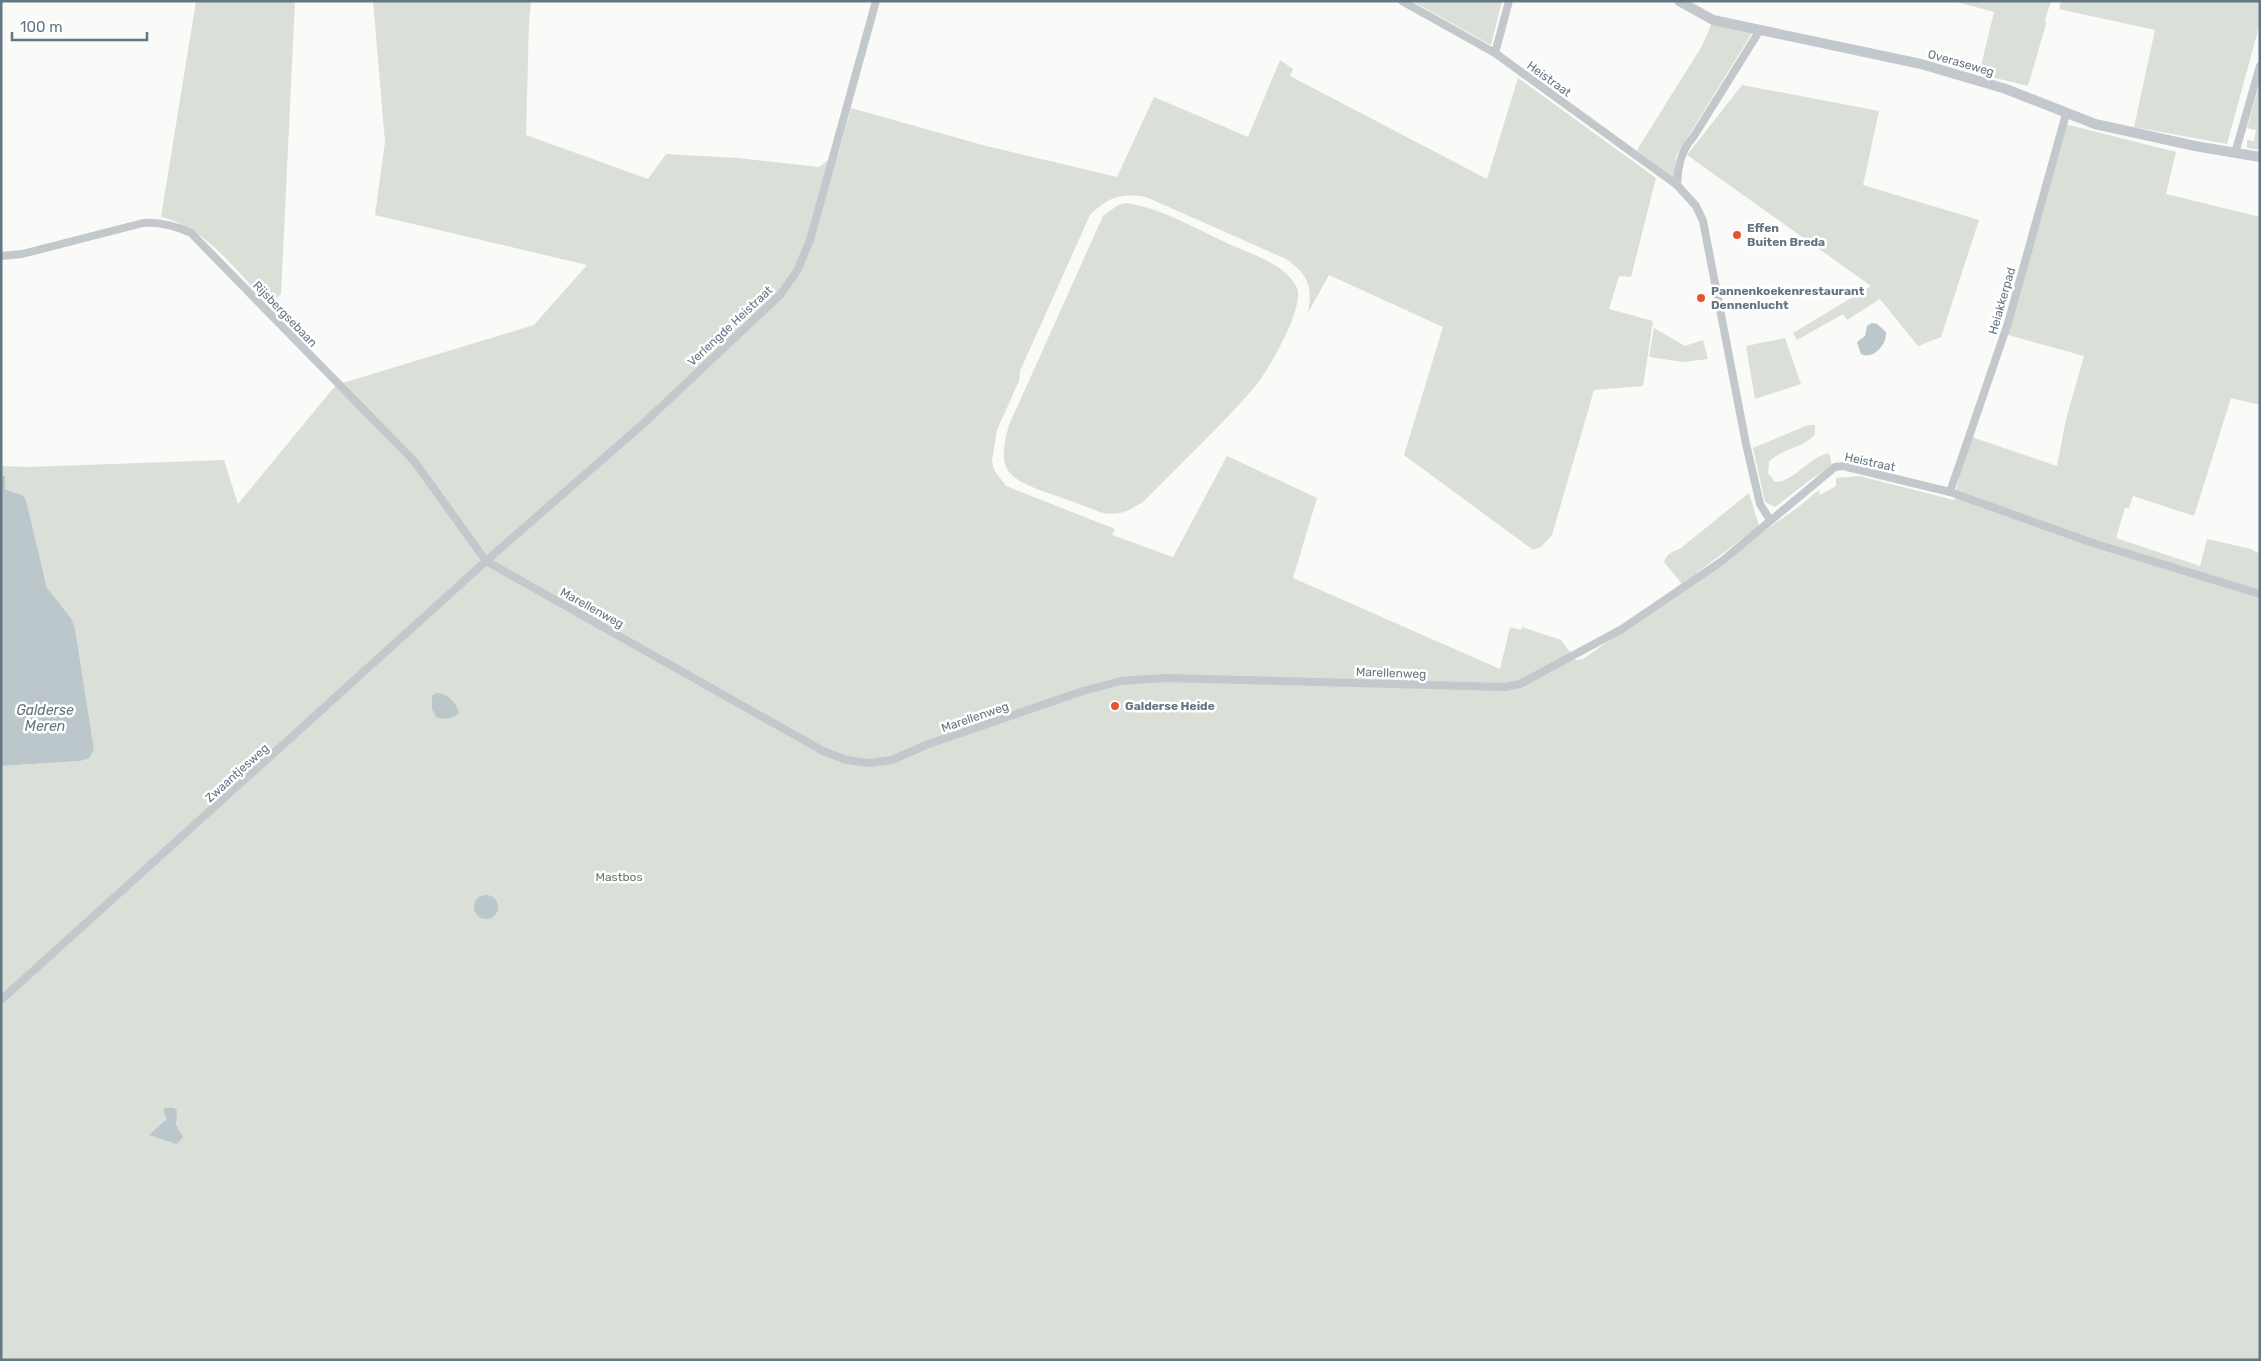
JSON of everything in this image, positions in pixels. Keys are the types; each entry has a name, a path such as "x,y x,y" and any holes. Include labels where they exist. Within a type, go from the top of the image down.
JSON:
{"street":[{"name":"Verlengde Heistraat","path":"486,561 644,423 780,295 797,270 810,240 876,1"},
{"name":"Heistraat","path":"1402,1 1495,53 1676,185 1696,206 1703,221 1746,444 1760,504 1770,520 1835,467 1843,466 1950,492 2096,544 2260,594"},
{"path":"1495,53 1509,1"},
{"name":"Overaseweg","path":"1679,1 1713,20 1953,72 2006,89 2066,114 2104,126 2260,157"},
{"path":"1676,185 1677,168 1684,148 1694,136 1760,30"},
{"path":"2235,153 2260,66"},
{"name":"Heiakkerpad","path":"1950,492 2008,323 2066,114"},
{"name":"Rijsbergsebaan","path":"1,256 22,254 143,223 155,222 180,228 191,234 414,461 486,561"},
{"name":"Marellenweg","path":"486,561 823,750 846,760 870,763 892,760 1083,691 1121,681 1165,678 1505,687 1520,684 1622,629 1722,561 1770,520"},
{"name":"Zwaantjesweg","path":"1,1000 486,561"}],"green space":[{"path":"196,1 295,1 281,294 269,305 207,241 177,222 161,217"},
{"name":"Mastbos","path":"373,1 531,1 526,135 648,179 666,154 738,158 819,167 835,155 838,155 851,108 986,146 1117,177 1154,97 1248,137 1280,60 1293,69 1290,76 1487,179 1518,78 1656,178 1631,277 1619,276 1609,309 1653,321 1643,386 1594,390 1552,535 1541,547 1533,550 1404,455 1443,327 1329,275 1308,313 1310,296 1307,282 1299,270 1286,259 1146,197 1121,196 1109,200 1090,215 1020,371 1019,381 997,430 992,461 994,470 1006,486 1115,529 1112,535 1173,557 1227,456 1317,498 1293,578 1500,669 1510,627 1521,630 1522,627 1561,640 1576,660 1583,659 1797,508 1819,490 1820,495 1836,486 1836,478 1859,476 1954,500 1969,436 2057,466 2066,419 2084,356 2008,335 2065,124 2176,152 2166,194 2260,217 2260,405 2231,398 2194,516 2133,496 2129,508 2125,508 2116,538 2200,566 2207,539 2251,549 2260,554 2260,1360 1,1360 1,766 80,761 94,750 75,628 71,618 47,588 26,500 17,493 5,489 1,466 28,467 224,460 238,504 336,385 534,325 587,265 375,215 385,142"},
{"path":"1412,1 1502,1 1491,45"},
{"path":"1953,1 2051,1 2028,86 1979,74 1994,12"},
{"path":"2061,1 2260,1 2260,23 2227,144 2134,127 2155,30 2059,9"},
{"path":"1712,23 1752,33 1676,156 1674,181 1637,150 1702,46"},
{"path":"2260,82 2260,150 2247,148 2247,140 2254,141 2256,130 2247,128"},
{"path":"1742,85 1879,111 1863,185 1979,220 1941,337 1918,346 1880,299 1847,320 1843,314 1797,340 1793,333 1871,286 1687,155"},
{"path":"1126,203 1153,210 1193,226 1268,261 1292,280 1297,288 1298,297 1290,325 1283,340 1253,389 1144,501 1124,512 1109,514 1023,483 1008,471 1004,453 1009,425 1103,216 1118,205"},
{"path":"1654,328 1685,346 1703,340 1708,359 1684,362 1649,357"},
{"path":"1785,338 1801,384 1755,399 1746,346"},
{"path":"1808,425 1815,425 1815,435 1810,440 1774,457 1769,462 1768,473 1775,482 1782,481 1821,455 1829,453 1832,466 1775,507 1765,502 1753,448"},
{"path":"1749,493 1759,526 1682,584 1664,562 1667,556 1681,548"}],"water":[{"path":"1872,323 1877,324 1886,332 1886,337 1882,346 1874,353 1870,355 1861,354 1857,342 1865,336 1867,326"},
{"name":"Galderse Meren","path":"1,476 5,476 5,489 22,495 26,500 47,588 71,618 75,628 94,750 89,758 80,761 1,766"},
{"path":"440,693 450,699 456,705 459,713 448,718 436,717 432,709 432,696"},
{"path":"486,895 495,898 498,907 495,916 486,919 477,916 474,907 477,898"},
{"path":"174,1108 177,1111 176,1125 183,1137 177,1144 149,1135 167,1119 163,1110"}],"place":[{"name":"Effen Buiten Breda","path":"1737,235"},
{"name":"Pannenkoekenrestaurant Dennenlucht","path":"1701,298"},
{"name":"Galderse Heide","path":"1115,706"}]}
